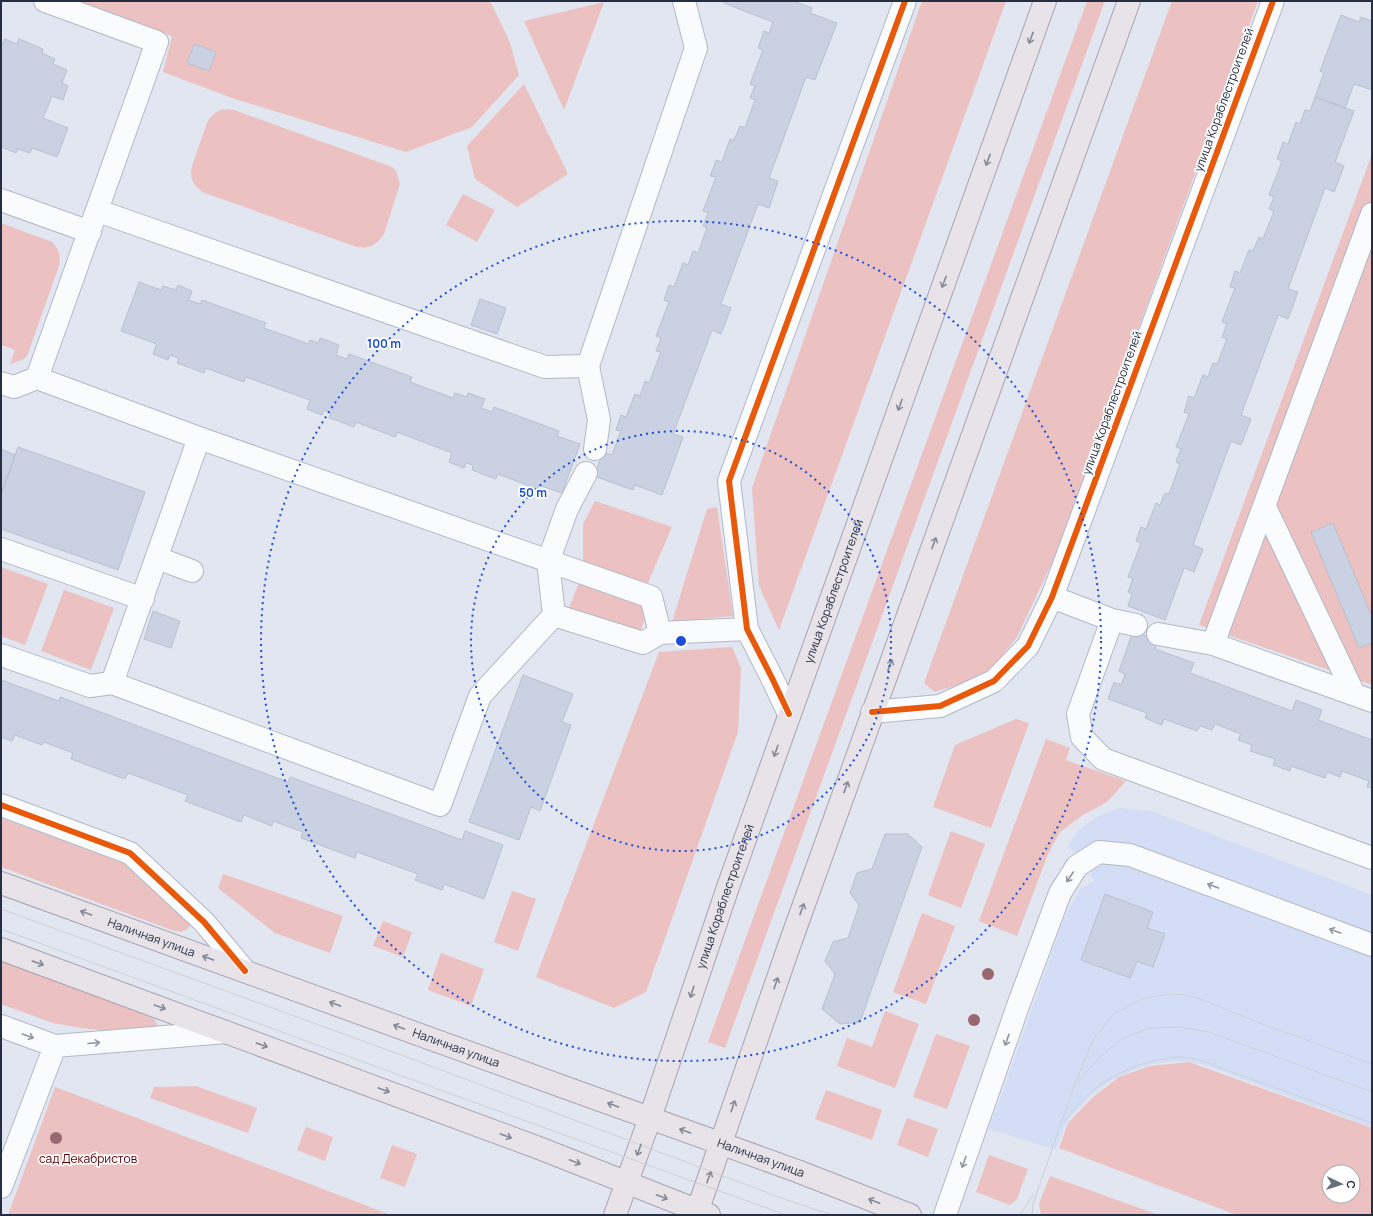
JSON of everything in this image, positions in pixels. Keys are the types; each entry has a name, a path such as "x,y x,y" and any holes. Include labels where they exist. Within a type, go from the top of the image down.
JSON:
{"main road":[{"name":"улица Кораблестроителей","path":"616,1215 730,880 1045,1"},
{"path":"1,949 539,1148 701,1214 720,1143 789,946 872,712 1130,1"},
{"name":"Наличная улица","path":"1,882 797,1170 910,1215"}],"street":[{"path":"37,378 98,211 157,42 45,1"},
{"path":"595,449 600,420 588,366 696,48 684,1"},
{"path":"789,714 747,629 729,481 905,1"},
{"name":"улица Кораблестроителей","path":"872,712 940,706 994,681 1028,646 1052,597 1272,1"},
{"path":"1,200 90,232"},
{"path":"98,211 545,367 588,366"},
{"path":"1213,644 1264,507 1366,246 1372,214"},
{"path":"1,382 14,387 37,378 199,438 651,597 660,634"},
{"path":"112,683 199,438"},
{"path":"1,655 90,686 112,683 440,805 480,696 554,615 548,562 568,509 586,473"},
{"path":"1264,507 1363,698"},
{"path":"1,548 143,599"},
{"path":"157,558 192,571"},
{"path":"1052,597 1112,620 1136,625"},
{"path":"554,615 643,643 660,634 747,629"},
{"path":"1112,620 1078,714 1082,737 1103,759 1372,858"},
{"path":"1158,634 1213,644 1363,698"},
{"path":"1,805 130,853 204,922 244,971"},
{"path":"945,1215 1019,1003 1060,893 1077,866 1099,852 1130,855 1372,945"},
{"path":"1,1026 55,1046 226,1032"},
{"path":"1,1187 55,1046"}],"shaded area":[{"path":"1120,808 1151,811 1372,895 1372,1127 1202,1064 1178,1061 1152,1064 1131,1071 1110,1081 1090,1096 1070,1118 1063,1130 1056,1150 989,1129 1065,916 1080,889 1094,881 1082,856 1067,847 1079,830 1097,817"}],"green space":[{"path":"79,1 490,1 509,40 519,75 472,127 406,152 232,98 163,72 172,36"},
{"path":"922,1 1006,1 779,630 759,586 752,488"},
{"path":"1087,1 1105,1 725,1048 708,1042"},
{"path":"1172,1 1258,1 1056,554 1017,637 986,676 935,692 924,683"},
{"path":"604,2 564,110 524,21"},
{"path":"524,84 568,174 517,207 475,179 467,146"},
{"path":"220,110 234,110 392,167 396,171 400,184 384,234 381,238 369,247 357,247 205,193 198,188 193,182 191,171 207,123 215,113"},
{"path":"1372,154 1372,685 1199,625"},
{"path":"463,194 495,210 477,242 446,225"},
{"path":"1,223 52,242 58,250 60,256 59,266 27,356 22,360 10,364 15,350 1,345"},
{"path":"595,501 672,527 647,585 583,562 583,524"},
{"path":"717,507 733,616 672,622 707,509"},
{"path":"1,567 48,584 25,645 1,636"},
{"path":"580,580 647,603 646,617 639,634 569,608"},
{"path":"64,590 114,608 91,670 41,651"},
{"path":"732,647 741,668 738,732 646,992 614,1008 536,977 659,652"},
{"path":"1016,719 1029,723 991,828 933,807 955,745"},
{"path":"1046,739 1070,748 1066,760 1126,781 1107,802 1083,815 1060,832 1048,854 1017,936 979,921"},
{"path":"1,818 123,863 134,870 192,923 188,929 180,932 169,929 1,867"},
{"path":"951,831 985,844 961,908 928,895"},
{"path":"223,874 343,916 330,953 275,933 218,888"},
{"path":"512,891 536,899 518,951 494,942"},
{"path":"922,913 955,926 926,1004 893,992"},
{"path":"383,921 412,932 403,957 373,946"},
{"path":"441,953 484,969 471,1006 428,990"},
{"path":"1,961 146,1015 155,1020 158,1027 147,1035 81,1028 53,1023 1,1004"},
{"path":"885,1011 919,1024 895,1088 837,1066 847,1038 872,1047"},
{"path":"936,1034 970,1046 947,1109 913,1097"},
{"path":"1189,1062 1372,1128 1372,1215 1237,1215 1059,1148 1068,1123 1093,1097 1119,1077 1150,1066"},
{"path":"196,1086 257,1108 248,1133 150,1098 154,1087"},
{"name":"сад Декабристов","path":"55,1087 74,1094 391,1215 8,1215"},
{"path":"826,1090 882,1110 872,1140 815,1119"},
{"path":"907,1118 938,1129 928,1157 897,1145"},
{"path":"306,1127 333,1137 325,1161 297,1150"},
{"path":"392,1145 417,1154 405,1187 380,1178"},
{"path":"989,1155 1028,1169 1017,1199 1010,1205 976,1192"},
{"path":"1050,1176 1159,1215 1041,1215 1039,1204"}],"building":[{"path":"725,1 793,1 812,8 810,13 837,23 815,80 806,77 769,178 778,181 769,208 758,204 721,304 731,308 721,334 712,330 673,434 683,437 662,495 635,485 633,490 594,476 603,452 612,455 621,431 616,430 621,415 626,417 635,394 640,396 645,381 649,383 661,352 656,351 661,338 656,336 669,302 664,300 669,285 674,287 683,263 688,265 693,251 698,253 707,228 703,226 708,213 703,211 716,177 710,176 716,160 722,162 730,139 734,140 740,126 745,128 755,100 750,98 755,86 750,84 763,50 758,48 764,31 769,33 773,22 724,3"},
{"path":"1341,15 1359,22 1361,17 1372,21 1372,90 1354,84 1345,108 1315,97 1324,73 1320,71"},
{"path":"5,39 17,44 19,39 43,49 42,53 55,59 53,64 67,70 62,83 68,86 63,100 52,96 43,118 68,128 57,157 32,148 30,153 18,149 16,153 1,147 1,44 2,45"},
{"path":"194,44 216,52 209,71 187,63"},
{"path":"1315,97 1354,111 1335,162 1344,166 1334,192 1325,188 1288,289 1298,292 1288,319 1278,315 1241,415 1251,419 1241,445 1231,441 1193,545 1203,549 1194,572 1184,568 1165,620 1128,606 1132,594 1128,592 1133,578 1128,577 1141,543 1136,541 1141,527 1146,529 1156,503 1160,505 1165,493 1169,494 1180,464 1176,462 1181,449 1176,447 1189,414 1184,412 1189,396 1194,398 1203,375 1208,377 1213,363 1217,364 1227,339 1222,337 1227,324 1222,322 1235,288 1230,287 1235,271 1240,273 1249,250 1253,251 1259,237 1263,239 1274,211 1269,209 1274,197 1269,195 1282,161 1277,159 1283,142 1288,144 1296,122 1300,124 1305,110 1310,111"},
{"path":"139,282 161,290 163,286 176,290 178,285 192,291 189,300 200,304 202,300 266,323 264,328 309,344 310,340 318,343 320,338 339,345 336,355 347,359 349,354 412,377 410,382 453,398 455,393 467,397 468,393 485,399 481,408 492,412 494,407 559,431 557,436 580,444 562,493 539,485 537,489 498,474 496,479 472,470 473,465 466,463 464,468 449,462 452,453 397,432 395,437 356,422 354,427 329,418 331,413 324,410 322,415 307,409 310,400 246,377 244,382 206,368 204,373 177,363 179,358 170,355 168,360 153,354 157,344 121,331"},
{"path":"480,299 506,308 497,334 471,325"},
{"path":"18,447 145,492 118,570 1,529 1,495"},
{"path":"1,449 15,455 1,495"},
{"path":"1333,523 1372,617 1372,643 1359,648 1311,532"},
{"path":"153,611 180,621 171,648 144,639"},
{"path":"1133,631 1158,640 1155,649 1194,663 1190,673 1292,711 1296,700 1322,710 1318,720 1372,740 1372,788 1367,787 1369,781 1342,771 1340,777 1327,772 1325,778 1291,766 1290,771 1273,765 1275,759 1250,751 1252,745 1238,740 1241,734 1215,724 1212,730 1200,726 1197,731 1164,719 1162,725 1145,718 1147,713 1108,699 1114,682 1121,685 1125,674 1119,671"},
{"path":"523,675 573,694 562,722 571,725 540,811 531,807 519,840 469,822"},
{"path":"1,680 59,701 60,697 288,782 290,777 462,840 465,831 503,845 484,899 444,884 442,890 415,880 418,874 357,852 355,858 301,838 303,832 273,821 272,826 244,815 241,822 185,801 188,795 128,773 125,779 71,759 73,753 44,742 42,745 15,735 12,741 1,737"},
{"path":"885,834 908,834 922,847 860,1022 840,1024 822,1009 835,974 825,961 833,942 848,938 859,905 850,893 857,873 872,869"},
{"path":"1105,894 1153,912 1147,928 1165,934 1153,967 1137,961 1130,978 1081,960"}],"tram line":[{"path":"1,909 404,1056 787,1200 832,1215"},
{"path":"1,929 786,1215"},
{"path":"1032,1215 1033,1204 1074,1086 1093,1040 1114,1014 1141,999 1169,994 1185,995 1203,1000 1265,1025 1372,1064"},
{"path":"1078,1081 1102,1055 1122,1039 1149,1028 1179,1027 1209,1032 1372,1092"},
{"path":"1064,1122 1083,1099 1107,1080 1148,1062 1178,1057 1202,1061 1372,1123"},
{"path":"1020,1215 1033,1195"}],"cycle path":[{"path":"789,714 747,629 729,481 905,1"},
{"path":"872,712 940,706 994,681 1028,646 1052,597 1273,1"},
{"path":"1,805 130,853 204,922 245,971"}]}
